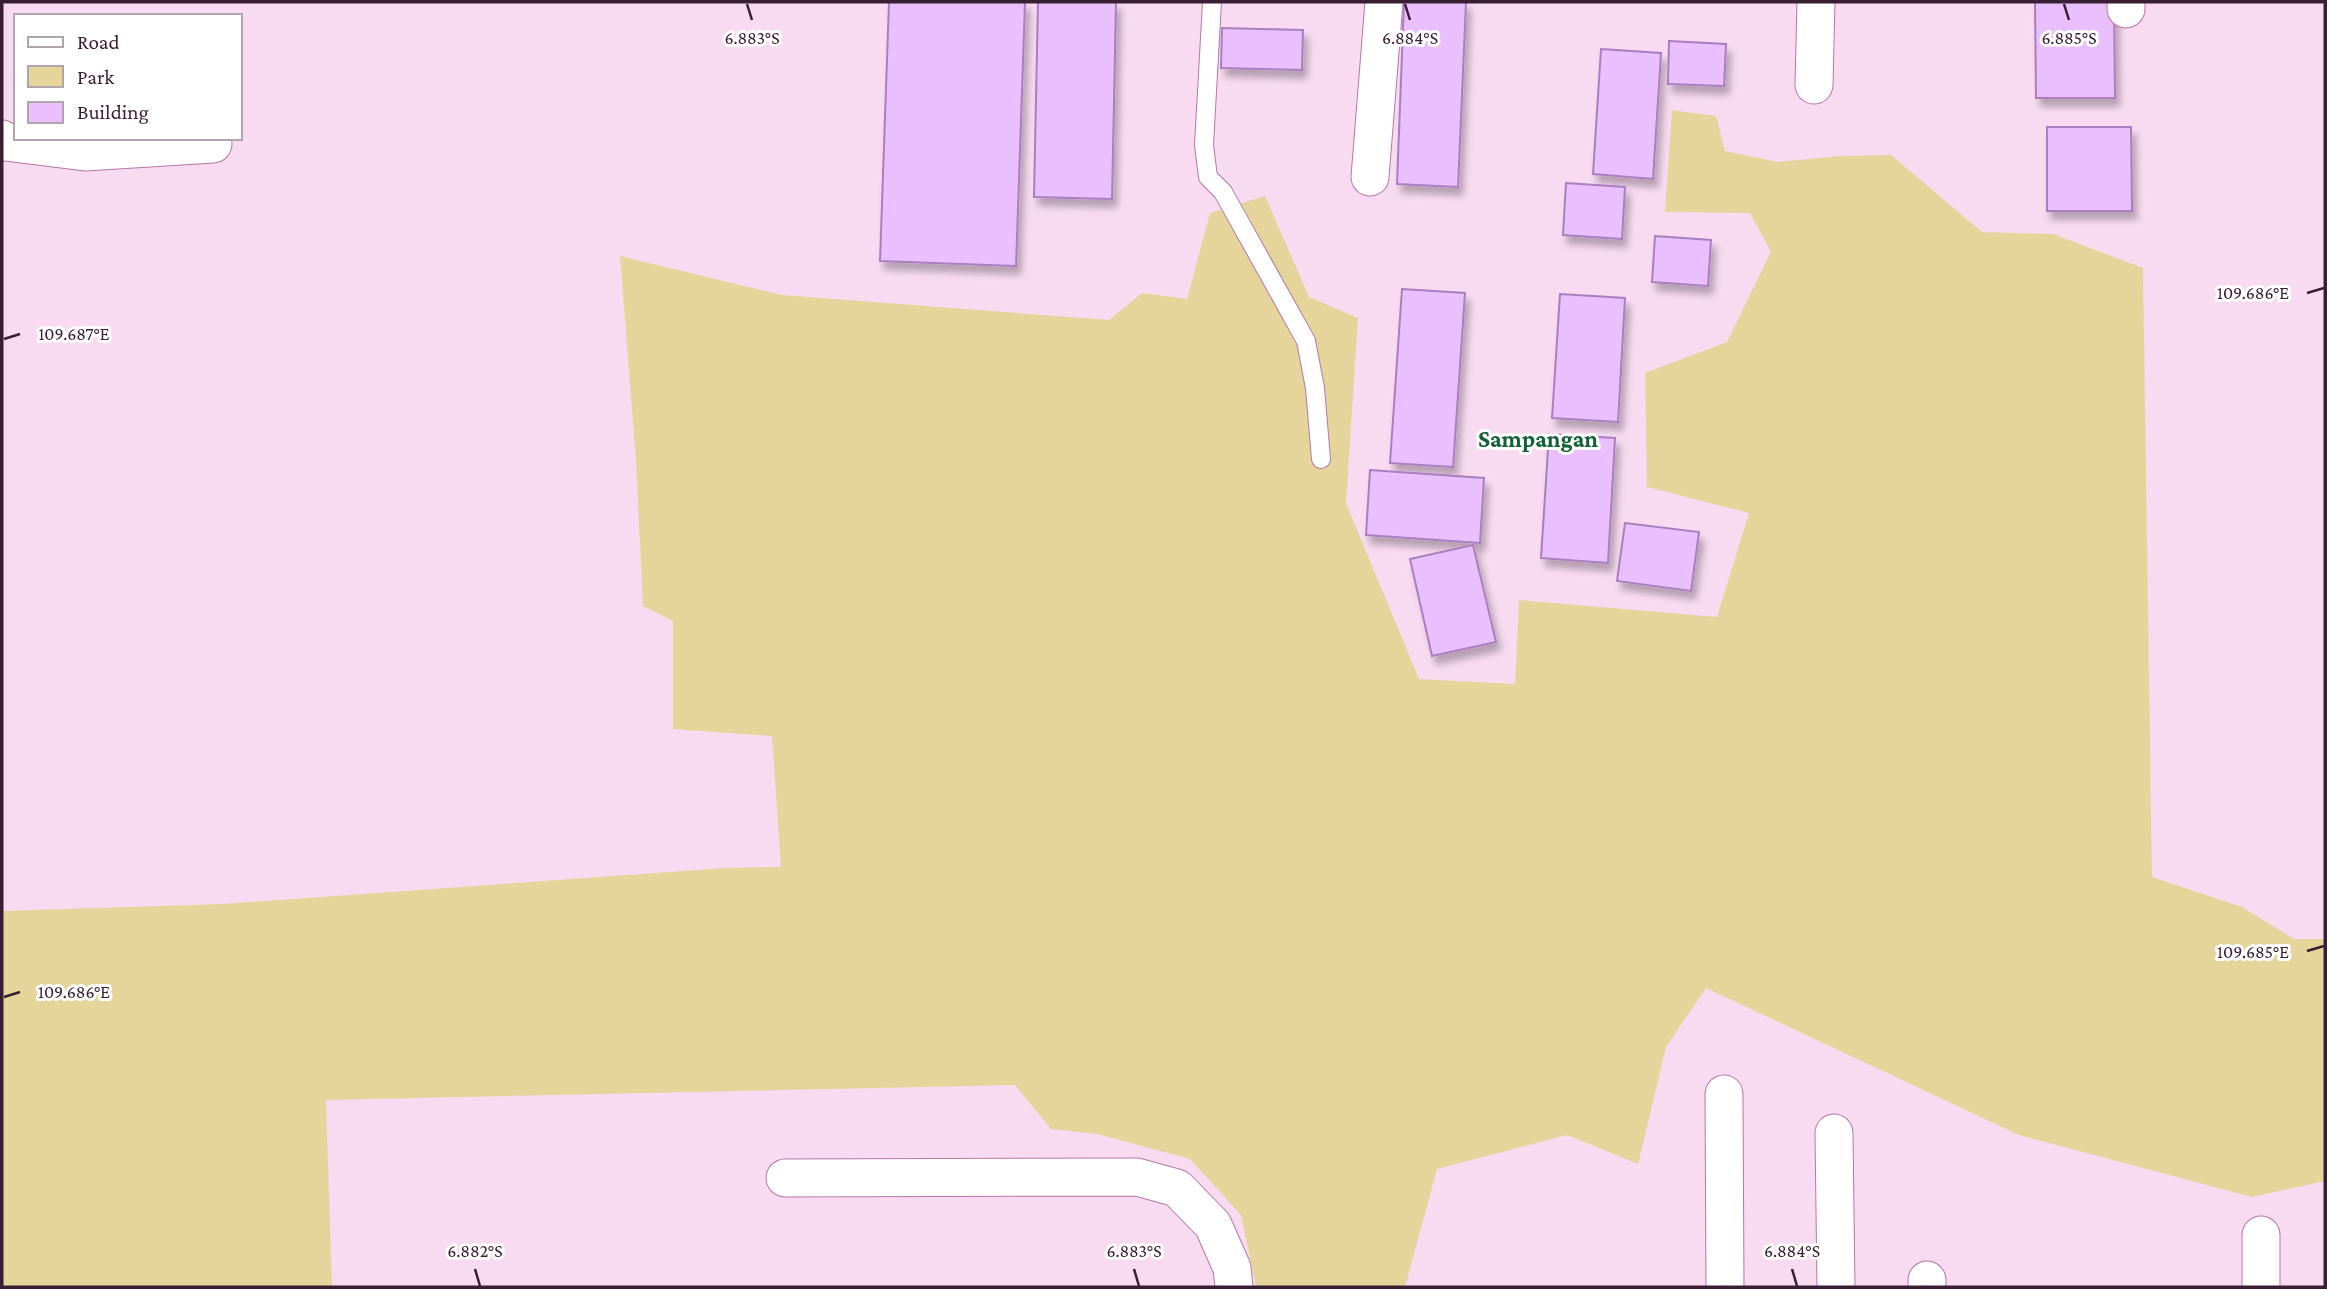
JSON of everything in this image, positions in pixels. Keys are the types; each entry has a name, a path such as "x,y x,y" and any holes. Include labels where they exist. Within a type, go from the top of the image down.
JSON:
{"street":[{"path":"1370,177 1384,2"},
{"path":"1814,85 1816,2"},
{"path":"2,139 5,142 85,152 213,144"},
{"path":"1724,1094 1725,1287"},
{"path":"1834,1133 1836,1287"},
{"path":"785,1178 1137,1177 1177,1188 1213,1225 1232,1268 1234,1287"},
{"path":"2260,1235 2260,1287"}],"lane":[{"path":"1212,2 1204,145 1208,177 1223,192 1306,341 1315,388 1321,458"}],"green space":[{"path":"1672,110 1716,116 1725,151 1778,162 1840,156 1891,155 1982,232 2053,234 2143,268 2152,877 2242,907 2294,939 2325,939 2325,1181 2252,1197 2019,1135 1706,988 1666,1047 1638,1164 1567,1135 1437,1169 1405,1287 1256,1287 1241,1215 1190,1159 1097,1134 1051,1129 1015,1085 326,1100 332,1287 2,1287 2,911 222,904 725,868 781,867 772,736 673,729 673,621 643,606 636,461 620,256 782,295 1109,320 1142,293 1187,299 1210,213 1265,196 1309,297 1358,318 1346,503 1419,679 1515,684 1519,600 1717,617 1749,513 1647,487 1645,373 1727,342 1771,252 1750,213 1665,212"}],"building":[{"path":"889,2 1025,2 1016,266 880,261"},
{"path":"1038,2 1116,2 1112,199 1034,197"},
{"path":"1404,2 1466,2 1458,187 1397,184"},
{"path":"2035,2 2114,2 2115,98 2036,98"},
{"path":"1222,28 1303,30 1302,70 1221,68"},
{"path":"1669,41 1726,44 1724,86 1668,84"},
{"path":"1601,49 1661,53 1653,179 1593,174"},
{"path":"2047,127 2131,127 2132,211 2047,211"},
{"path":"1566,183 1625,187 1622,239 1563,235"},
{"path":"1655,236 1711,240 1708,286 1652,282"},
{"path":"1402,289 1465,293 1453,467 1390,463"},
{"path":"1560,294 1625,298 1618,422 1552,418"},
{"path":"1549,434 1615,438 1608,563 1541,558"},
{"path":"1370,470 1484,478 1480,543 1366,535"},
{"path":"1625,523 1699,532 1691,591 1617,581"},
{"path":"1473,545 1496,642 1432,656 1410,559"}],"district":[{"name":"Sampangan","path":"1538,439"}]}
